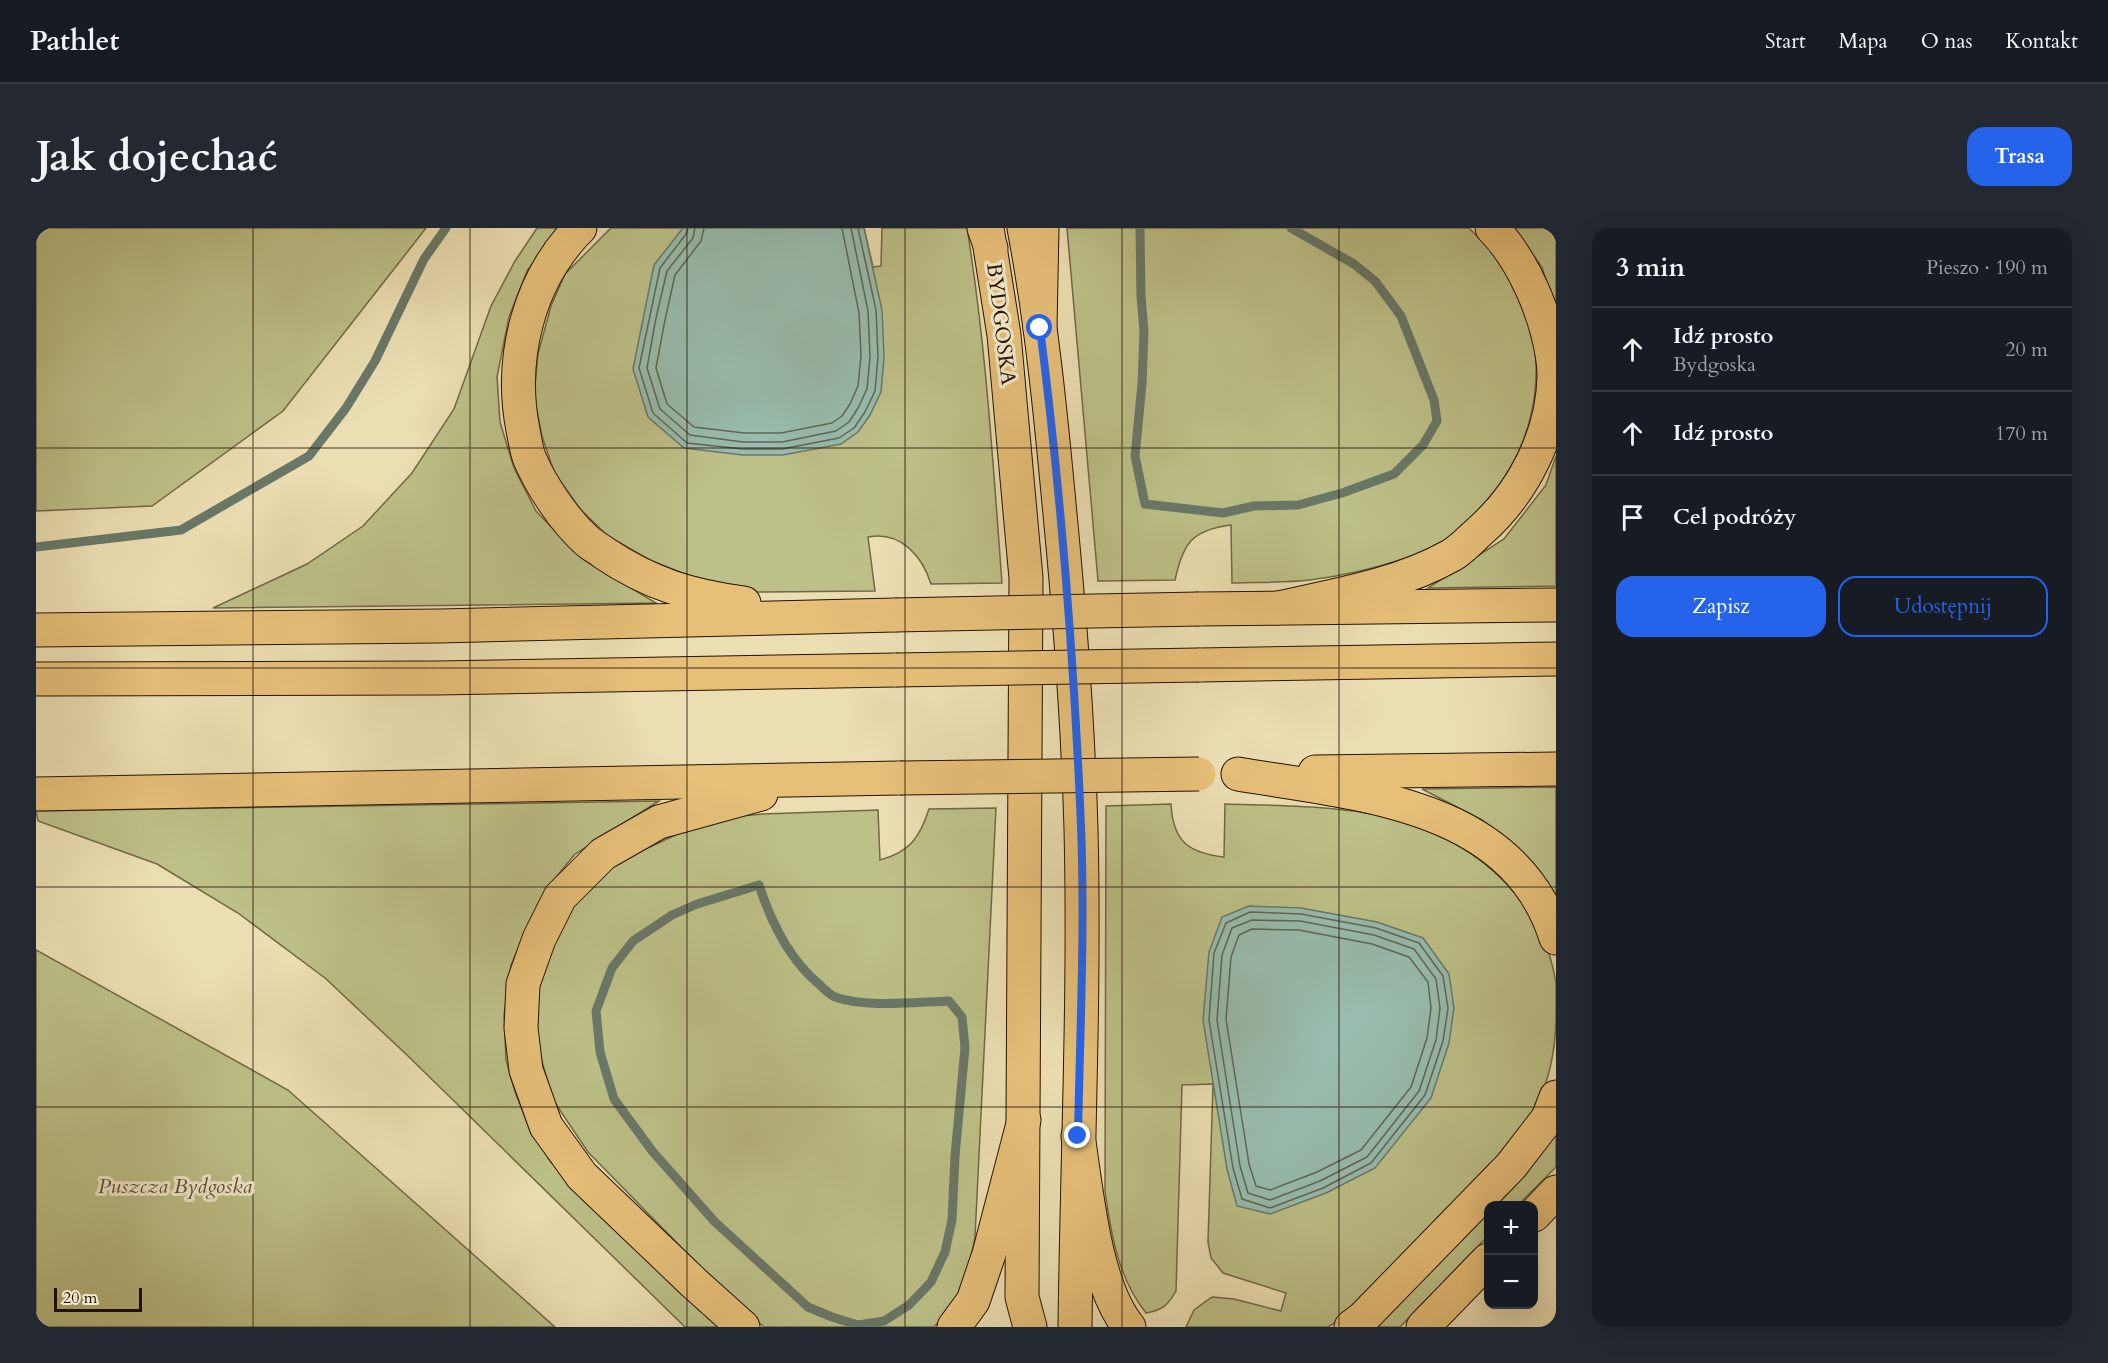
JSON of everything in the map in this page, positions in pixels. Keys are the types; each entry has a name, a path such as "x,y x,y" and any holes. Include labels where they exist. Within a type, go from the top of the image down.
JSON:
{"main road":[{"path":"580,228 562,246 535,294 519,351 518,405 528,456 550,498 585,540 618,562 666,587 712,599 835,616"},
{"name":"BYDGOSKA","path":"1024,228 1050,404 1065,570 1081,828 1078,1136"},
{"path":"1040,328 1042,228"},
{"path":"1278,608 1342,594 1406,576 1454,554 1497,516 1530,469 1549,422 1554,375 1546,325 1536,298 1523,268 1492,228"},
{"name":"BYDGOSKA","path":"987,235 1004,335 1026,578 1024,1120"},
{"path":"36,630 440,626 1199,609 1556,605"},
{"path":"36,679 437,678 1556,659"},
{"path":"36,794 1556,769"},
{"path":"1238,774 1388,800 1445,819 1492,846 1529,885 1552,925 1556,938"},
{"path":"743,1327 582,1176 546,1126 526,1070 521,1028 523,984 539,939 560,897 603,854 659,822 728,802 825,780"},
{"path":"1351,1327 1364,1318 1511,1166 1548,1118 1556,1097"},
{"path":"954,1327 973,1300 989,1254 1024,1120"},
{"path":"1024,1120 1022,1297 1030,1327"},
{"path":"1075,1327 1078,1136"},
{"path":"1078,1136 1093,1230 1106,1284 1118,1313 1129,1327"},
{"path":"1538,1210 1556,1192"},
{"path":"1423,1327 1484,1264"}],"green space":[{"path":"36,228 426,228 283,411 152,506 36,511"},
{"path":"537,228 558,228 527,271 509,317 497,377 500,422 514,468 536,511 581,558 656,603 213,608 307,564 363,526 412,473 454,409 491,306 515,261"},
{"path":"611,228 864,228 873,267 881,266 882,228 967,228 984,360 1002,583 931,584 922,564 908,547 880,536 868,537 875,591 750,592 710,584 650,560 608,536 580,509 554,472 542,436 534,396 538,354 551,306 565,274"},
{"path":"1067,228 1469,228 1487,246 1508,273 1525,308 1533,338 1536,367 1534,396 1528,425 1503,480 1484,504 1444,541 1419,554 1357,572 1310,580 1232,583 1231,525 1207,530 1191,540 1182,556 1175,580 1098,581"},
{"path":"1513,228 1556,228 1556,313 1542,267"},
{"path":"1556,456 1556,586 1428,588 1504,539 1546,485"},
{"path":"1556,787 1556,900 1516,848 1482,820 1422,789"},
{"path":"659,801 575,854 552,882 511,965 504,1015 506,1060 528,1125 550,1161 720,1327 685,1327 325,978 238,913 157,864 38,821 36,811"},
{"path":"1171,804 1175,828 1185,843 1201,852 1224,857 1225,804 1339,809 1385,816 1406,822 1459,846 1504,882 1523,903 1538,927 1549,954 1556,983 1556,1028 1553,1053 1543,1091 1525,1128 1488,1173 1348,1315 1328,1327 1186,1327 1194,1310 1212,1297 1234,1299 1281,1311 1286,1293 1223,1273 1211,1258 1208,1242 1213,1084 1182,1085 1176,1291 1167,1303 1157,1310 1146,1313 1129,1285 1117,1255 1105,1191 1106,806"},
{"path":"996,808 975,1237 970,1265 963,1286 952,1305 934,1327 764,1327 729,1296 588,1152 553,1100 539,1051 535,1004 541,966 563,914 591,879 624,859 682,832 730,817 878,810 880,860 899,853 912,842 922,828 929,809"},
{"name":"Puszcza Bydgoska","path":"36,950 288,1090 555,1327 36,1327"},
{"path":"1556,1132 1556,1167 1522,1201 1497,1201"},
{"path":"1484,1214 1484,1240 1400,1327 1371,1327"}],"water":[{"path":"683,228 864,228 882,310 884,357 881,392 870,415 858,432 841,444 783,455 743,455 684,448 648,417 633,369 654,265"},
{"path":"1249,906 1301,908 1377,922 1423,938 1449,974 1454,1008 1449,1043 1431,1098 1375,1168 1326,1193 1270,1214 1237,1206 1227,1169 1203,1020 1209,952 1222,917"}],"waterway":[{"path":"36,547 181,530 309,456 346,408 375,361 424,259 446,228"},
{"path":"1140,228 1144,332 1135,456 1145,504 1223,513 1254,506 1298,505 1342,493 1394,474 1423,445 1437,421 1434,400 1401,316 1375,281 1354,264 1291,228"},
{"path":"759,885 775,926 790,952 809,975 835,997 876,1003 949,1001 962,1017 965,1048 955,1156 952,1220 945,1252 931,1282 909,1305 884,1321 858,1325 808,1307 715,1222 653,1152 614,1099 600,1052 596,1011 612,968 633,941 672,915 697,904 759,885"}],"route":[{"path":"1040,328 1050,404 1065,570 1081,828 1078,1136"}]}
